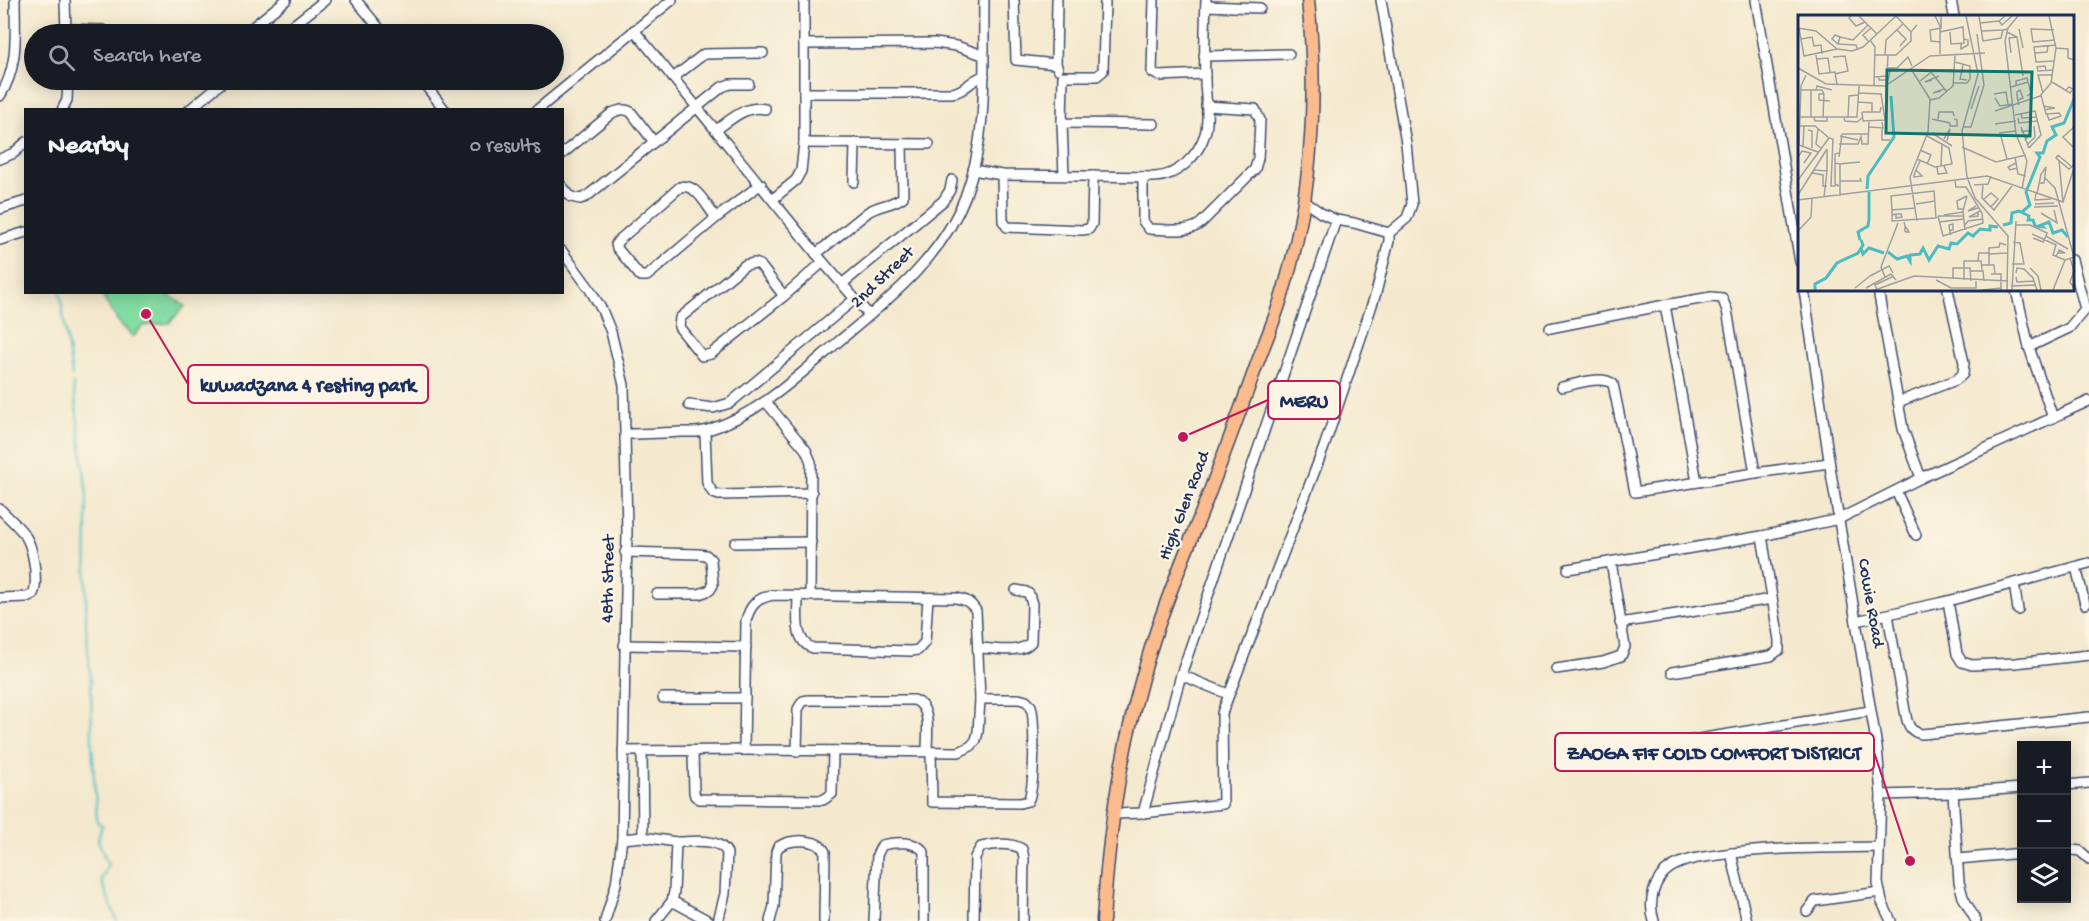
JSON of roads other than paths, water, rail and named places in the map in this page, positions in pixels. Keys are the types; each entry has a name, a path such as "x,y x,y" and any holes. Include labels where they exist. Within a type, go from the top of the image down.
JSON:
{"main road":[{"name":"High Glen Road","path":"1103,921 1112,814 1129,725 1151,646 1275,318 1290,268 1304,201 1312,98 1312,49 1308,0"}],"street":[{"path":"0,96 10,77 13,65 15,0"},
{"path":"65,0 65,24"},
{"path":"256,24 286,0"},
{"path":"295,24 325,0"},
{"path":"356,0 376,24"},
{"path":"564,88 672,0"},
{"path":"773,199 799,176 804,143 804,0"},
{"name":"2nd Street","path":"626,434 705,432 746,414 766,402 907,282 939,245 964,198 981,132 984,0"},
{"path":"1014,0 1016,60 1056,64"},
{"path":"1057,0 1056,64 1063,76 1064,175"},
{"path":"1063,76 1097,76 1103,71 1105,0"},
{"path":"1154,0 1152,72 1159,76 1205,74"},
{"path":"1381,0 1406,143 1412,204 1407,219 1389,233"},
{"path":"1756,0 1797,224"},
{"path":"1951,0 1954,15"},
{"path":"973,170 1002,175 1167,176 1182,167 1195,153 1204,136 1206,3 1260,8"},
{"path":"634,30 869,315"},
{"path":"804,44 935,44 956,46 983,55"},
{"path":"673,78 704,54 763,53"},
{"path":"1204,56 1289,54"},
{"path":"804,93 952,93 960,92 976,78 984,76"},
{"path":"564,188 571,197 580,199 586,197 726,85 749,84"},
{"path":"63,108 68,100 68,90"},
{"path":"191,108 213,90"},
{"path":"429,90 443,108"},
{"path":"539,108 561,90"},
{"path":"1143,177 1143,221 1149,229 1185,229 1198,226 1250,174 1258,158 1260,120 1258,112 1246,107 1206,106"},
{"path":"564,152 612,113 626,109 631,112 654,142"},
{"path":"716,130 746,110 765,109"},
{"path":"1062,123 1154,124"},
{"path":"804,143 929,144"},
{"path":"854,182 855,143"},
{"path":"0,159 14,153 24,144"},
{"path":"784,296 760,265 750,263 680,318 679,327 698,352 706,356 784,296 868,212 876,207 893,203 903,196 902,144"},
{"path":"1002,175 1003,221 1007,227 1082,230 1089,229 1092,224 1094,176"},
{"path":"842,284 943,201 950,190 952,180"},
{"path":"716,218 692,187 685,185 616,244 640,276 647,276 760,184"},
{"path":"1304,201 1336,220 1389,233"},
{"path":"0,209 24,202"},
{"path":"1143,813 1181,675 1336,220"},
{"path":"0,240 24,233"},
{"path":"1112,814 1223,804 1222,713 1324,447 1376,293 1389,233"},
{"name":"48th Street","path":"564,254 590,288 611,332 624,385 626,434 622,839 616,884 605,921"},
{"path":"2029,347 2069,327 2085,309 2074,264"},
{"name":"Cowie Road","path":"1804,291 1829,463 1877,747 1881,795 1878,847 1880,892 1891,921"},
{"path":"1878,291 1907,444 1921,478"},
{"path":"1898,402 1956,380 1963,374 1964,363 1948,291"},
{"path":"2016,291 2029,347 2053,418"},
{"path":"1550,328 1665,305 1711,297 1722,298 1755,473"},
{"path":"688,405 713,408 730,403 855,299"},
{"path":"1665,305 1697,482"},
{"path":"1563,387 1603,380 1613,384 1635,492 1829,463"},
{"path":"1568,569 1762,536 1839,519 1921,478 2089,401"},
{"path":"766,402 809,456 812,493 810,596"},
{"path":"705,432 707,483 713,493 719,495 812,493"},
{"path":"1896,491 1916,535"},
{"path":"0,509 28,540 32,549 36,583 33,594 27,597 0,598"},
{"path":"1672,672 1771,656 1779,650 1762,536"},
{"path":"735,543 811,542"},
{"path":"625,552 698,554 706,555 711,560 713,585 710,590 699,594 657,594"},
{"path":"1556,669 1603,662 1621,656 1625,647 1611,562"},
{"path":"1856,621 1948,601 2089,563"},
{"path":"2076,567 2085,604"},
{"path":"2013,583 2018,610"},
{"path":"978,648 1022,649 1031,642 1031,598 1026,591 1016,590"},
{"path":"623,751 959,752 966,750 976,740 980,699 976,611 972,604 956,598 810,596 773,596 755,602 748,610 746,621 744,750"},
{"path":"798,596 800,637 806,646 911,651 918,650 926,642 928,598"},
{"path":"1620,623 1772,599"},
{"path":"1948,601 1957,654 1962,663 2014,663 2089,655"},
{"path":"1888,615 1906,716 1914,733 2089,717"},
{"path":"624,645 746,647"},
{"path":"1181,675 1228,694"},
{"path":"663,698 745,698"},
{"path":"797,752 798,709 803,701 914,700 925,707 932,802 1020,804 1028,801 1032,774 1030,706 1026,701 1019,699 980,699"},
{"path":"1569,760 1870,711"},
{"path":"642,751 643,837"},
{"path":"693,752 694,792 699,799 811,800 823,800 832,794 833,752"},
{"path":"2071,784 2089,783"},
{"path":"1881,795 2017,788"},
{"path":"1953,793 1961,890 1976,921"},
{"path":"622,839 643,837 676,842 720,844 727,853 725,894 718,921"},
{"path":"656,921 672,901 676,842"},
{"path":"770,921 774,906 776,852 778,847 792,842 814,842 824,848 824,921"},
{"path":"874,921 877,855 882,845 889,843 914,844 920,846 924,852 924,921"},
{"path":"974,921 976,851 987,845 1014,845 1022,849 1024,858 1023,921"},
{"path":"1654,921 1652,893 1658,880 1672,867 1693,859 1779,848 1878,847"},
{"path":"2071,849 2080,850 2089,858"},
{"path":"1731,853 1747,921"},
{"path":"1958,859 2017,854"},
{"path":"1807,911 1815,901 1880,892"},
{"path":"672,901 710,921"}],"waterway":[{"path":"60,294 72,376"},
{"path":"73,383 87,495 86,627 97,822 102,825 98,840 108,865 101,880 117,921"}],"place":[{"name":"kuwadzana 4 resting park","path":"146,314"},
{"name":"MERU","path":"1183,437"},
{"name":"ZAOGA FIF COLD COMFORT DISTRICT","path":"1910,861"}]}
